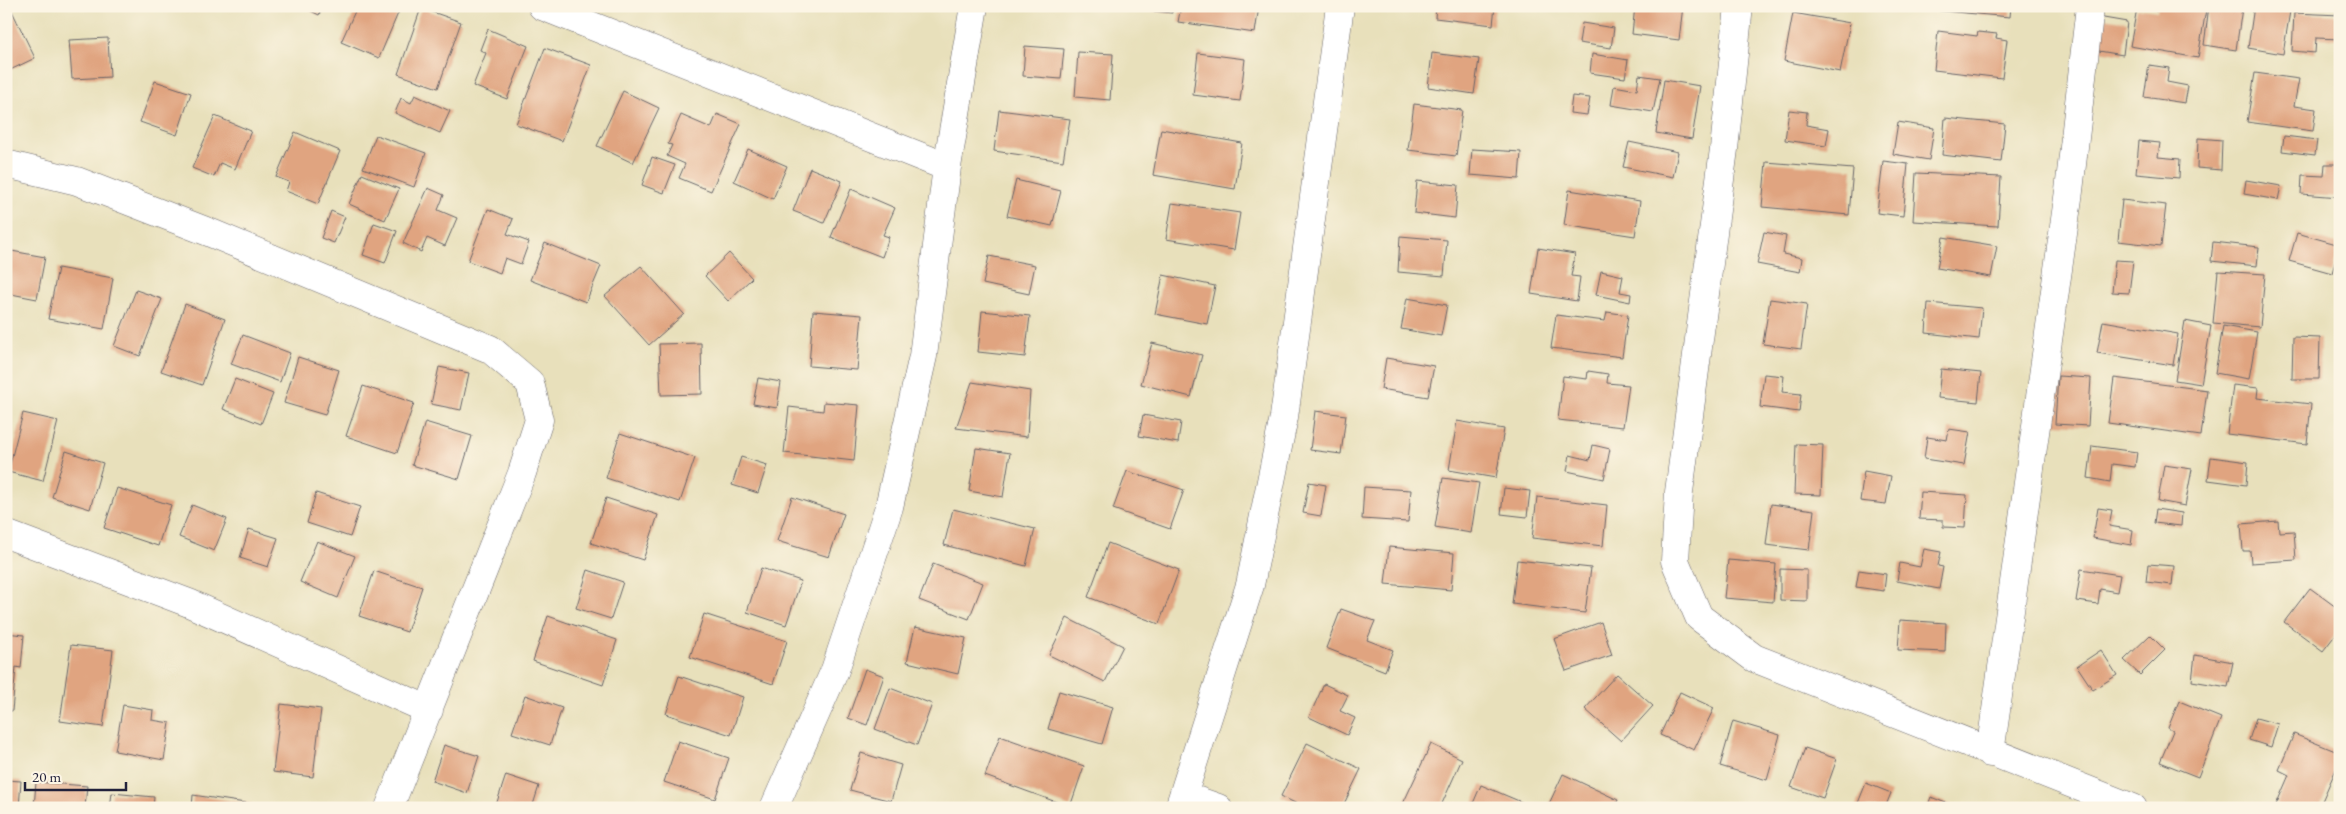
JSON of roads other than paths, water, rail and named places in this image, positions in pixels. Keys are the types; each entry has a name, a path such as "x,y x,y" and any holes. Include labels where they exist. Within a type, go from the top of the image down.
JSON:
{"street":[{"path":"542,6 947,167"},
{"path":"774,808 835,670 889,507 923,356 947,167 974,6"},
{"path":"1218,808 1181,802 1250,585 1284,417 1340,6"},
{"path":"1739,6 1724,149 1679,492 1675,561 1699,617 1754,658 2133,808"},
{"path":"1990,753 2069,191 2090,6"},
{"path":"6,164 77,181 212,233 490,349 530,383 539,420 522,472 389,808"},
{"path":"6,534 189,603 429,710"}]}
